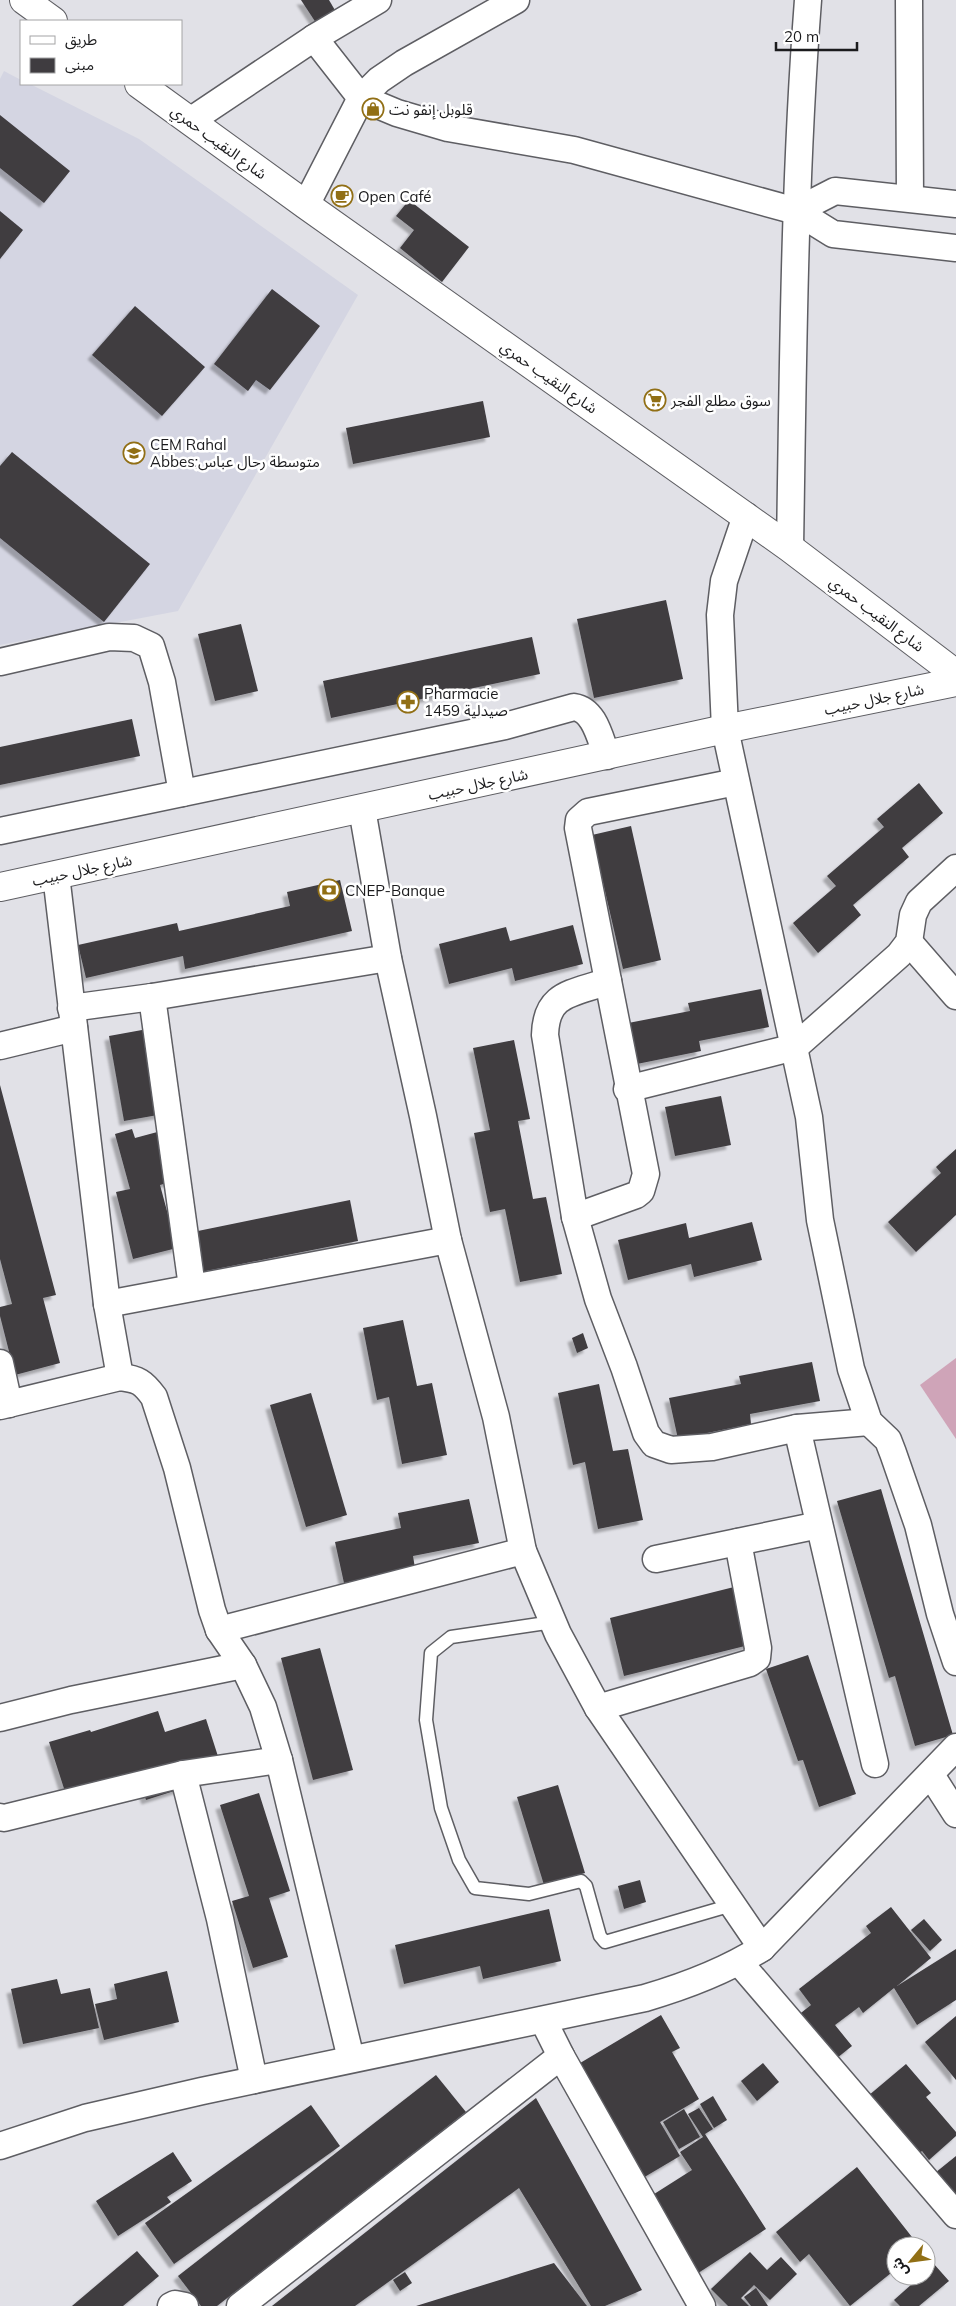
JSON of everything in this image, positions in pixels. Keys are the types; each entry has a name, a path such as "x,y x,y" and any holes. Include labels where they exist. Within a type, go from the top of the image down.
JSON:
{"main road":[{"path":"24,0 52,20"},
{"name":"شارع النقيب حمري","path":"140,85 746,516 956,674"},
{"name":"شارع جلال حبيب","path":"0,888 725,729 956,682"}],"street":[{"path":"190,121 314,38 378,0"},
{"path":"306,204 361,98 379,80 404,63 516,0"},
{"path":"790,548 796,211 801,84 808,0"},
{"path":"908,0 910,198"},
{"path":"314,38 361,98 398,113 448,128 574,150 796,211 833,234 956,248"},
{"path":"796,211 835,191 956,204"},
{"path":"746,516 724,581 720,615 725,729 809,1117 820,1220 851,1369 869,1422 888,1440 893,1453 918,1525 940,1614 956,1662"},
{"path":"0,662 109,637 134,638 151,646 162,682 182,793"},
{"path":"0,831 505,726 574,707 581,708 592,719 607,756"},
{"path":"575,1217 642,1191 646,1174 627,1089 578,828 579,820 588,812 736,782"},
{"path":"362,809 388,958 448,1240 496,1417 523,1551 553,1622 598,1708 762,1948"},
{"path":"627,1089 795,1047 899,955 909,942 913,915 919,902 956,868"},
{"path":"56,875 107,1304 120,1377"},
{"path":"909,942 956,996"},
{"path":"0,1046 73,1018 152,997 388,958"},
{"path":"608,981 554,1003 547,1013 545,1035 575,1217 598,1299 624,1367 646,1433 654,1444 671,1450 712,1447 797,1428 869,1422"},
{"path":"152,997 192,1287"},
{"path":"107,1304 448,1240"},
{"path":"0,1364 4,1405 120,1377 136,1379 147,1387 154,1397 177,1468 204,1579 219,1630 243,1665 263,1707 279,1760 351,2059"},
{"path":"797,1428 875,1764"},
{"path":"656,1559 819,1525"},
{"path":"598,1708 750,1663 757,1658 758,1648 738,1542"},
{"path":"219,1630 523,1551"},
{"path":"0,1718 71,1700 243,1665"},
{"path":"0,2146 85,2118 351,2059 645,1998 676,1989 740,1962 762,1948 956,1748"},
{"path":"0,1817 4,1818 184,1774 279,1760"},
{"path":"184,1774 220,1919 254,2080"},
{"path":"931,1775 956,1814"},
{"path":"740,1962 956,2215"},
{"path":"543,2020 561,2056 702,2306"},
{"path":"240,2306 561,2056"},
{"path":"171,2306 175,2304 185,2306"}],"lane":[{"path":"553,1622 451,1637 431,1653 426,1720 441,1808 459,1860 475,1888 529,1894 581,1881 584,1882 600,1936 605,1942 732,1905"}],"shaded area":[{"name":"CEM Rahal Abbes;متوسطة رحال عباس","path":"4,71 20,79 20,85 32,85 139,139 358,295 178,611 0,645 0,79"},
{"path":"956,1358 956,1439 920,1385"}],"building":[{"path":"301,0 329,0 339,17 320,29"},
{"path":"0,115 70,171 44,203 0,168"},
{"path":"409,200 469,247 442,282 400,248 414,230 396,216"},
{"path":"0,211 23,230 0,259"},
{"path":"272,289 320,326 270,390 256,380 248,391 214,364"},
{"path":"135,306 205,367 162,416 92,355"},
{"path":"483,401 490,437 353,464 346,428"},
{"path":"12,452 150,564 104,622 0,538 0,466"},
{"path":"666,600 683,679 594,698 577,619"},
{"path":"241,624 258,691 215,701 198,634"},
{"path":"532,637 540,674 331,718 323,681"},
{"path":"132,719 140,756 0,785 0,747"},
{"path":"919,783 943,813 902,848 909,857 853,905 861,915 818,953 793,923 836,886 827,876 884,827 877,819"},
{"path":"631,826 661,960 623,969 592,835"},
{"path":"340,880 352,931 185,969 183,956 86,978 78,945 177,923 179,931 290,906 287,892"},
{"path":"573,925 583,964 515,981 512,968 449,984 439,944 506,927 510,941"},
{"path":"761,989 769,1027 699,1041 701,1051 627,1066 618,1025 690,1011 688,1003"},
{"path":"153,1028 169,1113 124,1121 109,1036"},
{"path":"514,1040 530,1119 518,1121 533,1199 546,1197 562,1274 520,1282 505,1209 490,1212 474,1133 490,1130 473,1048"},
{"path":"0,1085 56,1295 43,1298 60,1363 15,1375 0,1316 0,1307 12,1304 0,1259"},
{"path":"721,1096 731,1145 675,1156 665,1107"},
{"path":"132,1129 135,1138 161,1131 174,1181 160,1185 177,1248 133,1259 116,1192 130,1189 115,1134"},
{"path":"956,1149 956,1215 916,1252 888,1222 941,1173 936,1167"},
{"path":"350,1200 358,1241 201,1272 193,1232"},
{"path":"752,1222 762,1260 694,1277 691,1264 628,1280 618,1240 686,1223 689,1238"},
{"path":"403,1320 417,1386 432,1383 447,1455 402,1464 389,1397 377,1400 363,1328"},
{"path":"583,1333 588,1348 577,1353 572,1338"},
{"path":"812,1362 820,1401 750,1414 751,1424 678,1439 669,1398 741,1384 739,1376"},
{"path":"599,1384 613,1451 628,1449 643,1520 598,1529 585,1462 573,1465 558,1393"},
{"path":"311,1393 347,1515 306,1527 270,1405"},
{"path":"881,1489 953,1735 915,1746 895,1676 889,1678 837,1501"},
{"path":"469,1499 479,1543 413,1556 415,1568 344,1583 335,1542 401,1528 398,1513"},
{"path":"742,1585 757,1643 624,1676 610,1618"},
{"path":"320,1648 353,1770 313,1780 281,1658"},
{"path":"808,1655 856,1794 819,1807 803,1760 798,1761 766,1669"},
{"path":"158,1711 165,1732 206,1719 224,1775 146,1800 140,1782 69,1804 49,1742 90,1730 91,1732"},
{"path":"558,1785 585,1873 544,1885 517,1797"},
{"path":"259,1793 290,1891 269,1898 288,1957 253,1968 232,1901 249,1896 220,1805"},
{"path":"640,1880 646,1902 624,1909 618,1886"},
{"path":"891,1907 931,1958 897,1986 956,1949 956,2000 917,2025 894,1988 863,2013 859,2007 835,2025 852,2046 822,2070 787,2024 811,2005 799,1989 871,1933 866,1926"},
{"path":"549,1909 561,1961 483,1979 480,1966 404,1984 395,1945"},
{"path":"924,1919 942,1940 930,1951 911,1930"},
{"path":"167,1971 179,2022 104,2040 95,2004 117,1999 114,1984"},
{"path":"57,1979 61,1994 90,1988 99,2028 23,2044 11,1989"},
{"path":"661,2015 680,2048 672,2052 699,2099 660,2122 680,2156 636,2182 565,2072"},
{"path":"956,2016 956,2080 925,2042"},
{"path":"763,2063 779,2082 757,2101 741,2081"},
{"path":"906,2064 931,2093 926,2097 956,2132 956,2136 929,2160 922,2151 905,2165 868,2096"},
{"path":"436,2075 466,2112 217,2306 201,2306 178,2276"},
{"path":"713,2096 727,2120 714,2128 700,2104"},
{"path":"536,2098 642,2290 605,2306 591,2306 519,2188 355,2306 272,2306"},
{"path":"311,2105 340,2146 174,2264 145,2223"},
{"path":"699,2108 713,2129 705,2134 766,2229 689,2279 640,2203 692,2170 680,2152 703,2137 688,2114"},
{"path":"684,2109 700,2137 679,2149 663,2122"},
{"path":"173,2152 192,2181 167,2197 171,2202 118,2236 96,2201"},
{"path":"956,2156 956,2201 935,2173"},
{"path":"857,2167 911,2236 886,2236 886,2277 850,2306 809,2254 800,2262 776,2232"},
{"path":"137,2251 159,2276 123,2306 72,2306"},
{"path":"750,2252 767,2270 781,2257 797,2274 770,2300 754,2285 741,2298 749,2306 728,2306 711,2289"},
{"path":"554,2263 587,2306 416,2306"},
{"path":"936,2266 949,2281 919,2306 900,2306 894,2300 910,2286 936,2286"},
{"path":"405,2272 412,2283 400,2291 393,2280"},
{"path":"756,2288 768,2306 751,2306 744,2297"}],"place":[{"name":"قلوبل إنفو نت","path":"373,109"},
{"name":"Open Café","path":"342,196"},
{"name":"سوق مطلع الفجر","path":"655,400"},
{"name":"CEM Rahal Abbes;متوسطة رحال عباس","path":"134,453"},
{"name":"Pharmacie 1459 صيدلية","path":"408,702"},
{"name":"CNEP-Banque","path":"329,890"}]}
